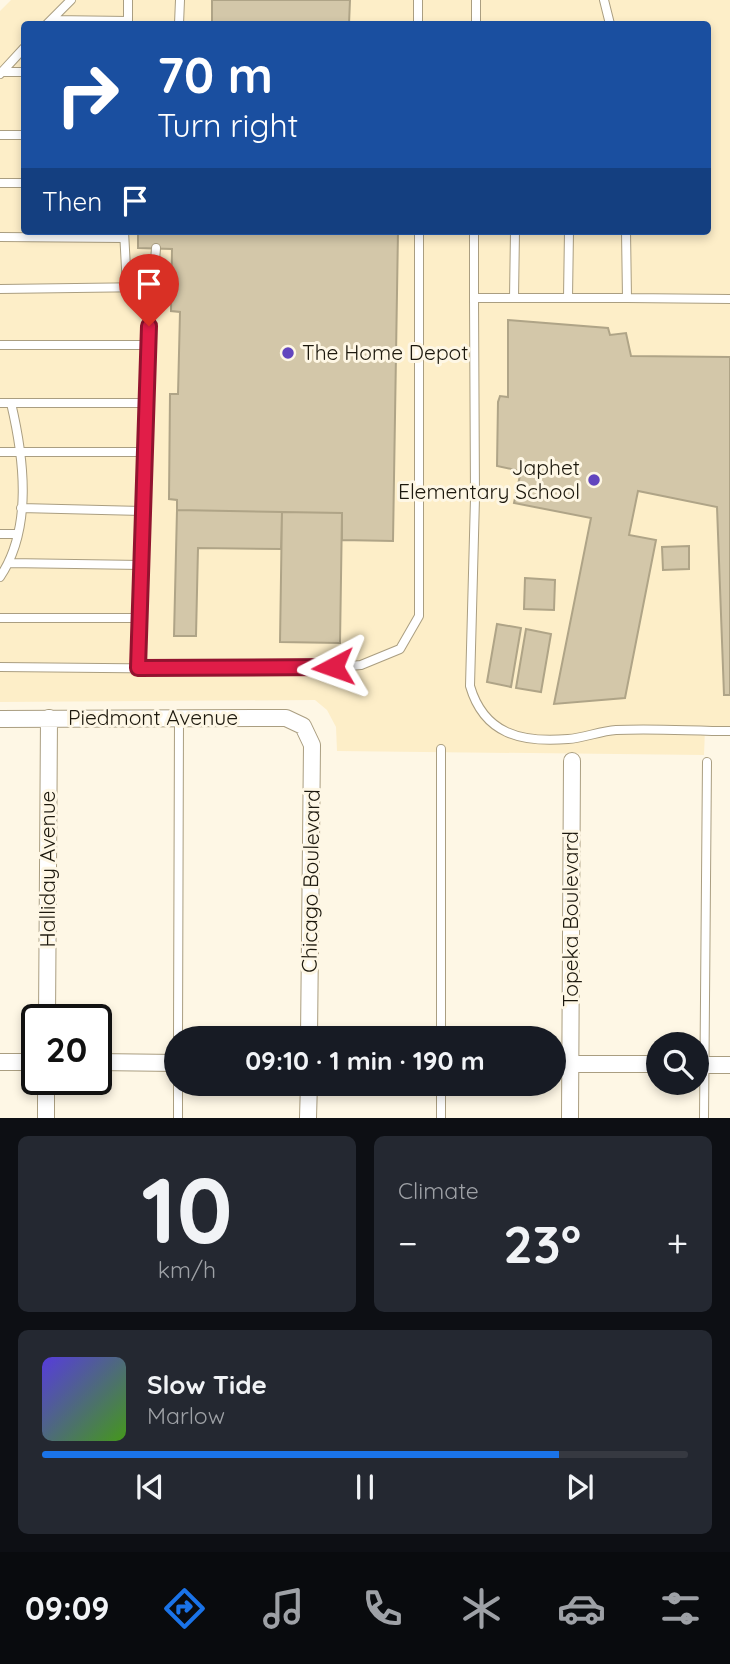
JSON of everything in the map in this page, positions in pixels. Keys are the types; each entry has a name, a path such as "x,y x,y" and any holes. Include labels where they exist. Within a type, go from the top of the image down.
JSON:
{"street":[{"name":"Halliday Avenue","path":"47,1004 49,718"},
{"name":"Piedmont Avenue","path":"0,719 286,718 303,726"},
{"name":"Chicago Boulevard","path":"303,726 312,745 309,1026"},
{"name":"Topeka Boulevard","path":"563,1026 572,761"},
{"path":"0,1062 21,1062"},
{"path":"112,1062 164,1063"},
{"path":"566,1064 646,1064"},
{"path":"709,1065 730,1065"},
{"name":"Topeka Boulevard","path":"566,1091 570,1118"},
{"path":"46,1095 46,1118"},
{"path":"308,1118 309,1096"}],"lane":[{"path":"51,21 71,0"},
{"path":"128,0 128,21"},
{"path":"179,21 180,0"},
{"path":"418,0 418,21"},
{"path":"476,0 476,21"},
{"path":"604,0 609,21"},
{"path":"1,73 21,51"},
{"path":"1,73 21,72"},
{"path":"0,135 21,135"},
{"path":"0,183 21,183"},
{"path":"0,237 83,235"},
{"path":"124,235 127,287"},
{"path":"0,667 306,670 361,665 400,649 419,616 419,235"},
{"path":"474,235 475,498 470,685 476,707 489,722 521,738 569,739 616,730 730,731"},
{"path":"514,298 515,235"},
{"path":"568,298 569,235"},
{"path":"626,235 628,298"},
{"path":"138,668 144,403 156,248"},
{"path":"0,289 151,287"},
{"path":"474,298 730,299"},
{"path":"0,345 148,345"},
{"path":"0,403 144,403"},
{"path":"0,577 9,563 20,508 21,452 11,403"},
{"path":"0,452 143,452"},
{"path":"20,508 142,511"},
{"path":"0,534 16,534"},
{"path":"9,563 141,565"},
{"path":"0,618 139,618"},
{"path":"178,1026 179,718"},
{"path":"441,749 441,1026"},
{"path":"701,1032 707,762"},
{"path":"702,1095 704,1118"},
{"path":"178,1096 178,1118"},
{"path":"441,1096 441,1118"}],"shaded area":[{"path":"11,0 730,0 730,729 705,729 704,755 337,751 336,727 327,710 315,700 0,702 0,11"}],"building":[{"path":"212,0 350,0 349,21 212,21"},
{"name":"The Home Depot","path":"138,235 398,235 393,541 342,540 342,513 177,510 177,500 169,499 170,394 178,394 180,312 171,311 172,249 138,248"},
{"path":"508,320 608,328 610,335 626,333 631,356 730,357 730,695 724,695 717,507 638,491 629,535 656,540 625,698 554,704 591,518 514,503 521,471 497,466 498,402 500,396 508,397"},
{"path":"177,510 282,512 281,549 198,548 196,636 174,636"},
{"path":"282,512 342,513 340,643 280,642"},
{"path":"689,546 689,569 663,570 662,547"},
{"path":"525,578 555,580 554,610 524,609"},
{"path":"497,624 521,628 511,687 487,682"},
{"path":"526,629 551,634 541,692 516,688"}],"place":[{"name":"The Home Depot","path":"288,353"},
{"name":"Japhet Elementary School","path":"594,480"}],"route":[{"path":"149,326 144,403 138,668 306,670 333,667"}]}
